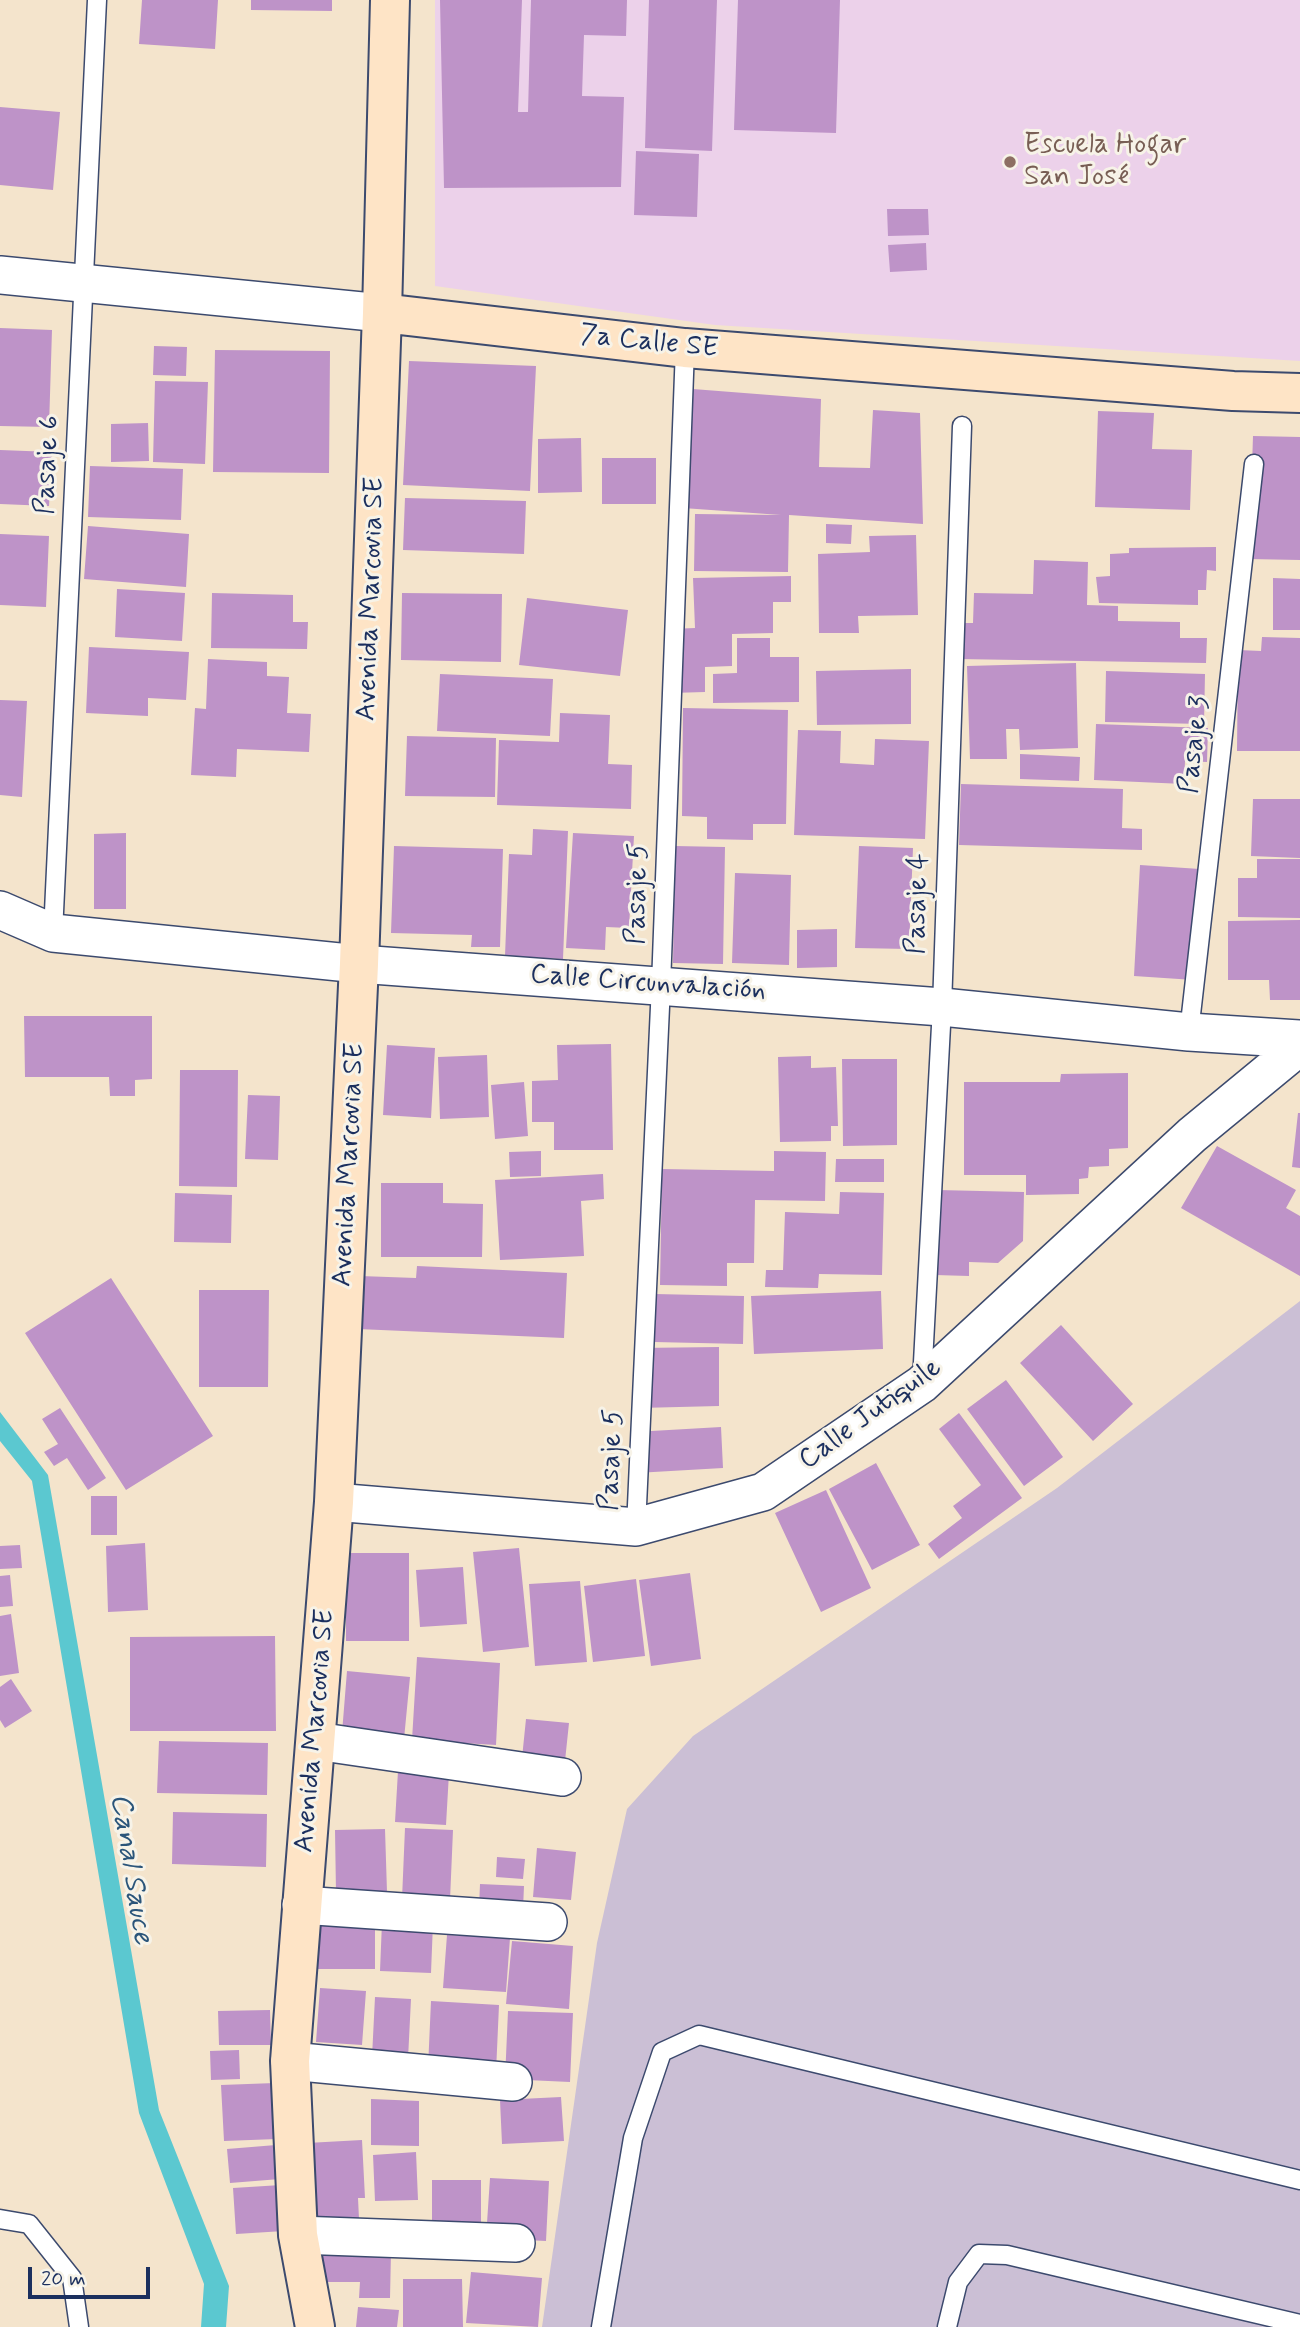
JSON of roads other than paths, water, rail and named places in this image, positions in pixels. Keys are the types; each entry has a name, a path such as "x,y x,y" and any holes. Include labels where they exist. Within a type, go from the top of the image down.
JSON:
{"street":[{"name":"Avenida Marcovia SE","path":"315,2327 298,2235 290,2061 334,1502 359,964 390,0"},
{"name":"7a Calle SE","path":"0,275 382,313 685,348 1233,391 1300,393"},
{"name":"Calle Circunvalación","path":"0,911 53,933 359,964 942,1007 1189,1032 1300,1039"},
{"name":"Calle Jutiquile","path":"334,1502 636,1527 763,1492 922,1384 1192,1135 1300,1046"},
{"path":"316,1741 562,1777"},
{"path":"301,1905 548,1922"},
{"path":"290,2061 513,2082"},
{"path":"298,2235 516,2244"}],"lane":[{"name":"Pasaje 6","path":"53,933 97,0"},
{"name":"Pasaje 5","path":"636,1527 662,985 685,348"},
{"name":"Pasaje 4","path":"922,1384 942,1007 962,426"},
{"name":"Pasaje 3","path":"1189,1032 1254,464"},
{"path":"601,2327 633,2138 641,2113 662,2052 699,2035 1300,2180"},
{"path":"0,2219 29,2224 72,2278 79,2327"},
{"path":"947,2327 958,2282 979,2255 1007,2255 1300,2324"}],"water":[{"path":"0,1412 48,1475 159,2110 229,2286 226,2327 201,2327 204,2284 139,2113 32,1481 0,1441"}],"place":[{"name":"Escuela Hogar San José","path":"1010,162"}],"water label":[{"name":"Canal Sauce","path":"130,1869"}]}
